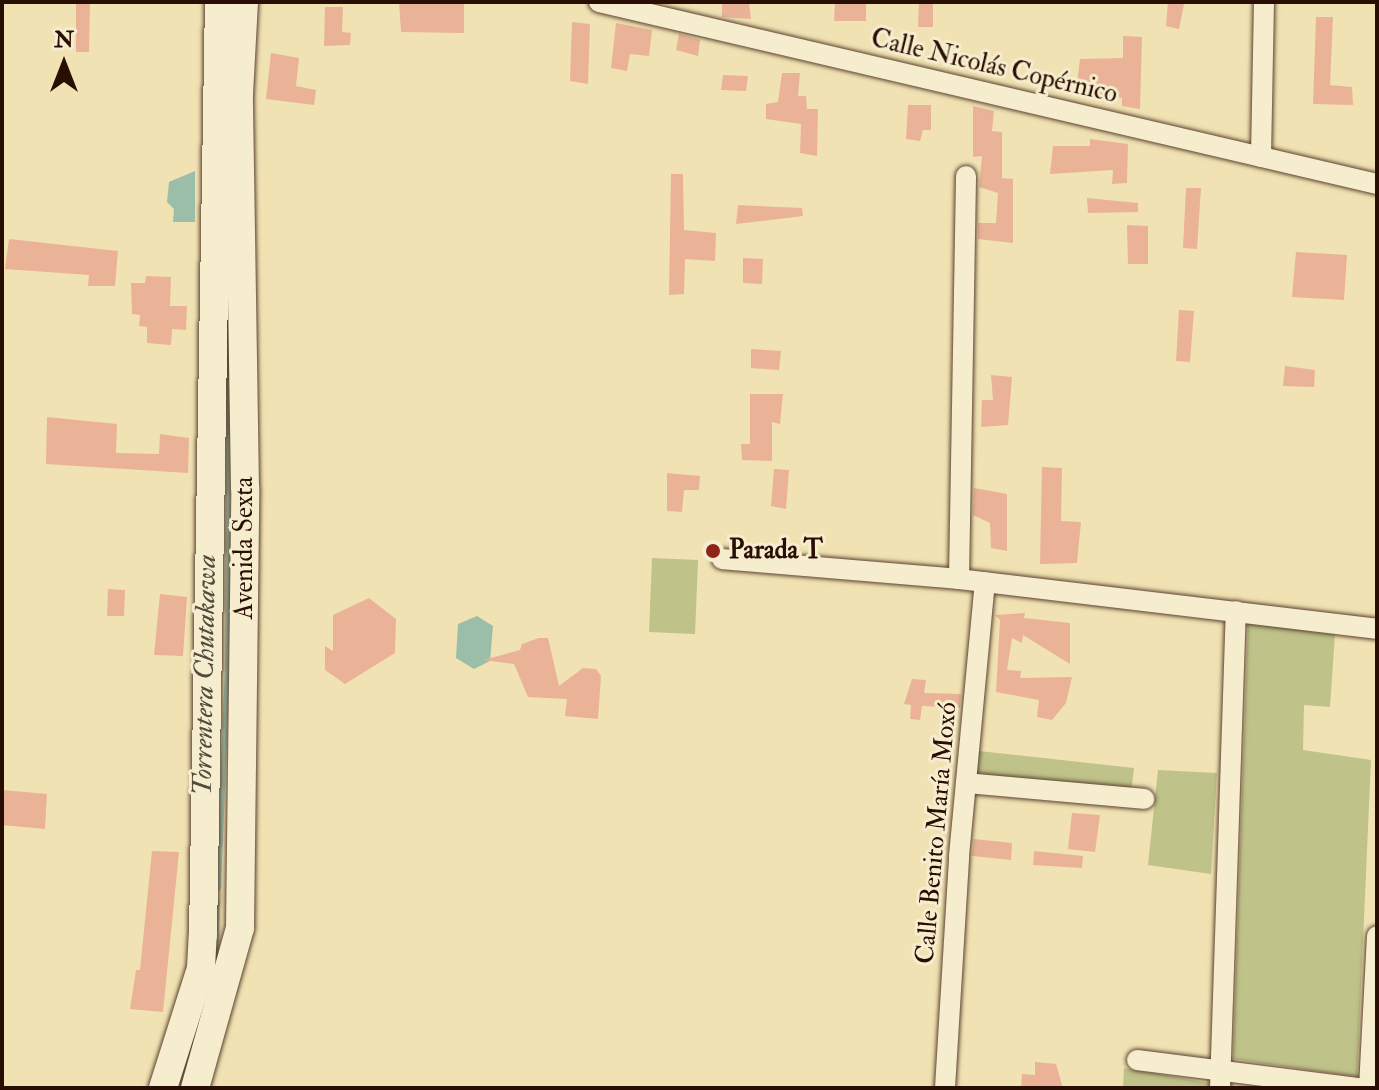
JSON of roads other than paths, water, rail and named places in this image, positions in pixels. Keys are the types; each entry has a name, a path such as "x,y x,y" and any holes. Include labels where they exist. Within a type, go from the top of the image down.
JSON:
{"street":[{"name":"Avenida Sexta","path":"195,1088 240,928 245,488 219,2"},
{"name":"Avenida Sexta","path":"163,1088 201,968 230,243 244,2"},
{"name":"Calle Nicolás Copérnico","path":"599,2 1377,184"},
{"path":"1261,157 1264,2"},
{"path":"959,579 966,176"},
{"path":"722,559 959,579 1377,629"},
{"name":"Calle Benito María Moxó","path":"945,1088 966,783 985,582"},
{"path":"1220,1078 1236,611"},
{"path":"966,783 1144,799"},
{"path":"1369,1088 1377,936"},
{"path":"1137,1060 1220,1078 1359,1088"}],"waterway":[{"name":"Torrentera Chutakawa","path":"218,888 227,667 228,294"},
{"name":"Torrentera Chutakawa","path":"215,956 217,902"}],"place":[{"name":"Parada T","path":"713,551"}]}
